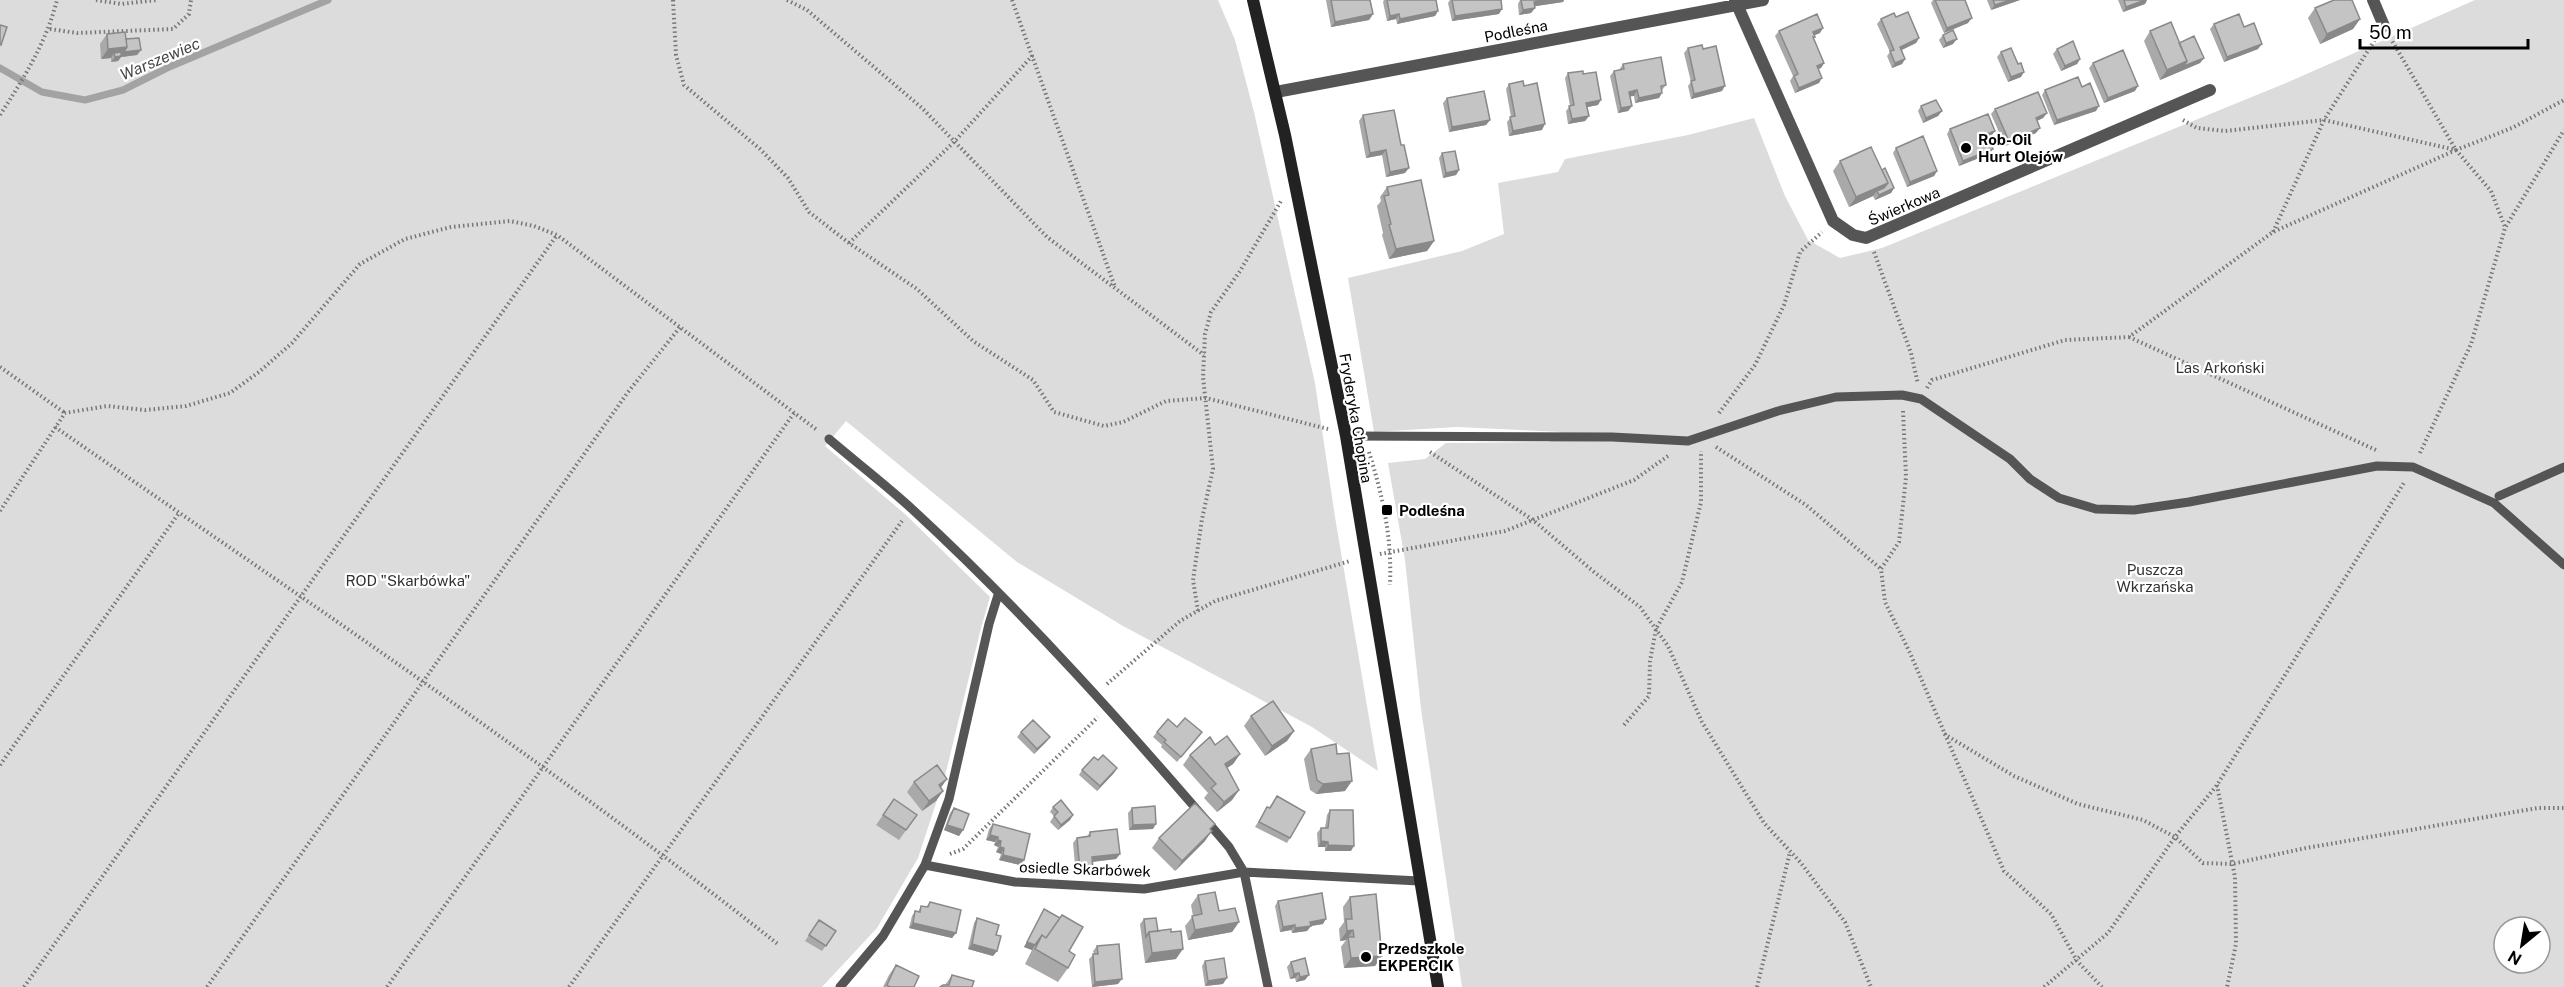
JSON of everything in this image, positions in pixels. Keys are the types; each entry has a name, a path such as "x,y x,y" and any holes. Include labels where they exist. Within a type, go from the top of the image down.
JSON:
{"street":[{"name":"Fryderyka Chopina","path":"1253,0 1275,92 1346,436 1438,987"},
{"name":"Podleśna","path":"1275,92 1736,2 1762,0"},
{"path":"2373,0 2384,26"},
{"path":"1736,2 1833,221"},
{"name":"Świerkowa","path":"1833,221 1853,236 1866,238 2210,90"}],"lane":[{"path":"1346,436 1612,437 1688,441 1778,411 1836,397 1902,395 1921,399 2010,459 2030,479 2059,498 2096,509 2134,510 2189,502 2377,466 2413,467 2494,503 2564,565"},
{"path":"829,439 911,508 1095,694 1228,847 1244,872 1268,987"},
{"path":"2499,496 2564,467"},
{"path":"840,987 883,936 925,865 949,799 989,624 998,595"},
{"name":"osiedle Skarbówek","path":"925,865 1016,882 1144,889 1244,872 1419,881"}],"path":[{"path":"0,115 50,29 57,0"},
{"path":"96,0 121,4 157,0"},
{"path":"50,29 77,33 173,29 189,14 191,0"},
{"path":"673,0 676,55 684,85 760,148 788,178 809,212 849,243 917,289 973,341 1033,380 1053,412 1104,426 1123,422 1166,401 1206,398 1296,420 1346,436"},
{"path":"788,0 807,10 922,108 1047,237 1204,355"},
{"path":"1012,0 1115,288"},
{"path":"2273,232 2324,120 2384,26 2456,150 2491,190 2505,228"},
{"path":"849,243 954,142 1033,55"},
{"path":"2129,337 2273,232 2456,150 2512,128 2564,100"},
{"path":"2165,110 2198,128 2225,131 2324,120 2456,150"},
{"path":"2044,987 2108,933 2175,837 2217,784 2413,467 2471,344 2505,228 2564,130"},
{"path":"1198,611 1193,580 1202,519 1213,469 1203,377 1205,334 1211,312 1240,271 1281,200"},
{"path":"0,367 65,413 107,406 144,410 186,406 230,393 260,372 292,343 360,264 405,239 451,227 510,221 534,226 557,235 829,439"},
{"path":"1624,725 1649,696 1650,661 1656,629 1682,582 1701,502 1700,438 1755,365 1784,305 1800,252 1833,221"},
{"path":"24,987 557,235"},
{"path":"1866,238 1880,262 1911,353 1921,399"},
{"path":"207,987 628,392 681,326"},
{"path":"1921,399 1932,380 2066,340 2129,337 2381,453"},
{"path":"1902,395 1906,477 1899,542 1881,569 1885,602 2004,871 2051,914 2077,961 2102,987"},
{"path":"0,511 65,413"},
{"path":"387,987 794,413"},
{"path":"56,427 544,766 663,854 779,945"},
{"path":"1407,437 1533,520 1593,572 1640,607 1668,646 1702,722 1764,823 1845,922 1871,987"},
{"path":"1700,438 1806,506 1881,569"},
{"path":"1095,694 1180,621 1215,601 1391,551 1505,531 1634,480 1688,441"},
{"path":"569,987 911,508"},
{"path":"0,765 179,513"},
{"path":"925,865 963,849 1107,708"},
{"path":"1944,734 2024,781 2078,804 2143,820 2175,837 2203,863 2232,864 2306,848 2538,808 2564,808"},
{"path":"2217,784 2235,877 2236,944 2227,987"},
{"path":"1757,987 1790,852"}],"green space":[{"name":"ROD \"Skarbówka\"","path":"0,0 1218,0 1235,40 1254,112 1315,383 1378,771 1312,727 1123,626 1017,562 846,421 825,446 906,515 990,597 945,776 918,858 877,928 822,987 0,987"},
{"name":"Puszcza Wkrzańska","path":"2475,0 2564,0 2564,987 1462,987 1421,709 1405,560 1388,463 1425,459 1446,443 1549,442 1562,432 1457,427 1374,432 1348,278 1462,251 1504,234 1498,183 1558,172 1565,159 1688,135 1754,118 1785,196 1808,240 1840,258 1882,248 2286,83"}],"building":[{"path":"1331,0 1370,0 1373,14 1335,22"},
{"path":"1387,0 1436,0 1438,11 1400,19 1399,14 1390,16"},
{"path":"1452,0 1501,0 1502,9 1455,16"},
{"path":"1521,0 1545,0 1534,2 1535,8 1523,10"},
{"path":"1935,0 1965,0 1972,18 1947,28"},
{"path":"1993,0 2010,0 1995,5"},
{"path":"2124,0 2145,0 2126,7"},
{"path":"2334,0 2352,0 2360,19 2327,34 2315,8"},
{"path":"1908,12 1919,38 1900,47 1905,59 1895,63 1890,51 1894,50 1881,19 1894,13 1896,17"},
{"path":"1817,14 1823,28 1813,32 1815,37 1813,37 1824,63 1817,66 1822,78 1799,88 1794,76 1798,74 1779,31"},
{"path":"2239,14 2244,27 2254,23 2262,44 2227,57 2214,24"},
{"path":"2171,22 2187,61 2167,70 2150,31"},
{"path":"0,25 7,27 1,45 0,44"},
{"path":"1953,30 1957,39 1946,43 1943,35"},
{"path":"125,32 127,47 108,49 107,34"},
{"path":"2194,36 2204,58 2184,66 2187,61 2179,43"},
{"path":"139,38 141,50 124,52 127,47 126,39"},
{"path":"2073,41 2080,59 2065,66 2057,49"},
{"path":"1702,45 1703,49 1716,46 1725,86 1694,94 1691,81 1695,80 1688,48"},
{"path":"2011,48 2024,72 2011,77 2001,52"},
{"path":"2123,50 2138,86 2108,98 2093,63"},
{"path":"121,52 121,56 115,57 114,53"},
{"path":"1661,57 1666,85 1661,86 1662,93 1639,98 1637,90 1629,92 1632,106 1621,108 1614,71 1624,69 1623,64"},
{"path":"1583,71 1583,74 1596,72 1601,100 1586,103 1589,116 1572,119 1569,106 1574,105 1568,73"},
{"path":"2078,77 2082,87 2090,83 2099,106 2057,120 2045,90"},
{"path":"1523,81 1524,86 1537,83 1545,124 1513,131 1510,117 1515,116 1509,84"},
{"path":"1484,91 1490,120 1452,127 1447,98"},
{"path":"2038,92 2047,113 2036,118 2040,128 2009,141 1995,109"},
{"path":"1936,100 1942,111 1926,118 1921,106"},
{"path":"1394,110 1401,145 1404,145 1409,168 1390,172 1386,150 1370,153 1363,115"},
{"path":"1988,114 1995,131 1987,134 1993,149 1963,161 1950,129"},
{"path":"1923,136 1937,171 1910,182 1896,148"},
{"path":"1871,147 1888,183 1856,197 1840,161"},
{"path":"1455,151 1459,170 1446,173 1442,153"},
{"path":"1885,168 1894,188 1879,195 1877,191 1888,183 1882,170"},
{"path":"1421,180 1434,241 1396,249 1384,196 1389,195 1387,187"},
{"path":"1273,701 1294,731 1272,746 1251,716"},
{"path":"1185,718 1202,732 1181,757 1164,742 1166,740 1157,732 1168,719 1177,727"},
{"path":"1033,720 1050,737 1037,749 1021,732"},
{"path":"1227,736 1240,754 1225,764 1239,790 1224,802 1211,788 1216,784 1190,755 1210,737 1215,745"},
{"path":"1336,744 1337,754 1349,753 1352,781 1323,784 1317,780 1311,749"},
{"path":"1103,755 1117,768 1100,786 1082,770 1094,757 1098,760"},
{"path":"937,765 947,779 939,785 943,791 929,801 914,782"},
{"path":"1277,796 1305,812 1290,838 1259,822 1267,807 1270,808"},
{"path":"894,799 917,815 906,830 883,815"},
{"path":"1061,800 1073,815 1061,825 1054,816 1058,812 1053,807"},
{"path":"1195,803 1215,824 1210,829 1212,831 1182,861 1159,838"},
{"path":"1155,806 1156,824 1133,825 1132,808"},
{"path":"954,808 969,814 963,830 947,825"},
{"path":"1330,810 1353,810 1354,846 1328,845 1328,842 1321,841 1321,828 1328,828"},
{"path":"993,824 1030,834 1024,860 1003,855 1004,848 1000,847 1001,841 998,837 990,835"},
{"path":"1117,829 1120,854 1092,857 1093,869 1080,870 1077,838 1090,836 1090,832"},
{"path":"1215,892 1219,911 1235,908 1239,922 1195,930 1192,916 1202,914 1198,895"},
{"path":"1322,893 1326,919 1310,922 1311,926 1283,927 1278,901"},
{"path":"1376,894 1382,956 1351,958 1348,937 1354,937 1353,930 1347,931 1346,919 1352,919 1350,897"},
{"path":"930,902 961,910 956,933 913,923 915,911 920,912 921,906 928,907"},
{"path":"1044,909 1060,918 1046,938 1042,935 1035,945 1027,942"},
{"path":"1062,915 1083,927 1069,951 1075,955 1068,968 1035,949 1042,935 1046,938"},
{"path":"977,918 999,925 996,935 1001,936 997,951 972,944"},
{"path":"1156,918 1158,931 1160,931 1149,932 1146,937 1144,919"},
{"path":"819,920 836,931 826,946 809,935"},
{"path":"1171,929 1171,932 1181,931 1183,949 1152,953 1149,932"},
{"path":"1119,944 1122,979 1095,982 1093,954 1098,954 1097,946"},
{"path":"1224,958 1227,978 1208,981 1205,961"},
{"path":"1305,958 1309,975 1300,977 1299,973 1294,974 1291,962"},
{"path":"896,965 919,976 914,987 887,985"},
{"path":"952,975 974,981 972,987 940,987 949,985"}],"waterway":[{"name":"Warszewiec","path":"0,68 42,92 85,100 123,90 167,68 328,0"}],"place":[{"name":"Rob-Oil Hurt Olejów","path":"1966,148"},
{"name":"Podleśna","path":"1387,510"},
{"name":"Przedszkole EKPERCIK","path":"1366,957"}],"park label":[{"name":"Las Arkoński","path":"2220,367"}]}
